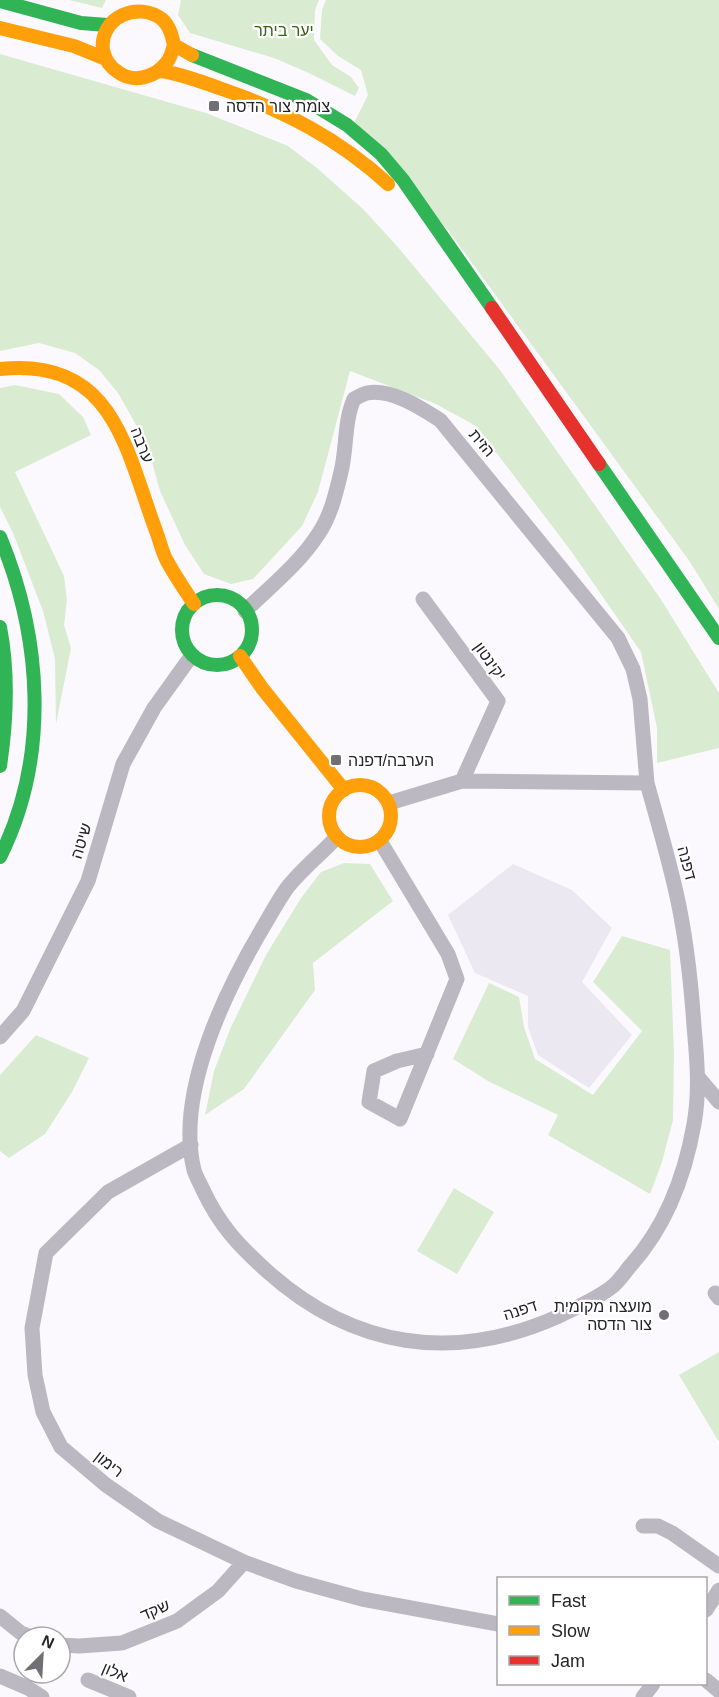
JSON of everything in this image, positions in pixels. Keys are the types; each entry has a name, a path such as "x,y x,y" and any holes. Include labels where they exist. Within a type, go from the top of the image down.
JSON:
{"main road":[{"path":"152,0 170,28 174,45 168,62 161,71 145,78 128,77 117,72 106,59 102,42 107,25 130,5 159,14"},
{"path":"0,1 88,24 107,25"},
{"path":"0,28 74,46 106,59"},
{"path":"174,45 187,53 306,100 366,139 403,180 719,638"},
{"path":"161,71 185,76 294,116 349,149 399,195 489,303"},
{"name":"ערבה","path":"0,369 34,365 56,371 75,380 95,395 109,411 119,430 167,561 194,604"},
{"path":"0,537 19,584 28,619 36,701 24,792 17,819 0,857"},
{"path":"227,597 245,611 250,620 250,640 240,656 231,662 210,665 192,655 185,645 182,634 187,612 204,598 227,597"},
{"path":"0,627 3,639 7,701 0,766"},
{"path":"240,656 262,688 344,790"},
{"path":"364,785 374,788 383,794 389,803 392,813 391,824 380,841 371,846 353,847 337,837 329,821 332,803 344,790 353,786 364,785"}],"street":[{"name":"הזית","path":"245,611 297,561 319,533 332,506 342,469 349,411 354,399 369,392 394,395 420,407 440,420 618,638 633,669 640,699 647,783"},
{"name":"יקינטון","path":"423,599 498,701 462,782"},
{"name":"שיטה","path":"0,1037 23,1011 88,881 123,764 154,708 192,655"},
{"path":"389,803 462,782 647,783"},
{"name":"דפנה","path":"337,837 287,888 252,946 221,1009 199,1069 189,1122 195,1172 215,1215 241,1248 282,1285 325,1314 369,1333 427,1344 479,1340 531,1328 577,1308 613,1286 647,1247 665,1217 686,1160 695,1122 698,1077 691,989 677,895 647,783"},
{"path":"380,841 448,954 457,980 427,1054 400,1119 369,1102 374,1071 396,1061 427,1054"},
{"path":"698,1077 719,1102"},
{"name":"רימון","path":"191,1145 108,1192 46,1253 32,1328 35,1375 43,1412 61,1447 106,1485 158,1521 244,1562 296,1581 362,1599 497,1624"},
{"path":"643,1526 658,1526 672,1533 719,1566"},
{"name":"שקד","path":"72,1646 122,1642 177,1622 218,1591 244,1562"},
{"path":"707,1607 719,1590"},
{"path":"0,1616 12,1626"},
{"path":"0,1676 42,1697"},
{"name":"אלון","path":"88,1680 129,1697"}],"shaded area":[{"path":"513,864 572,890 612,928 582,982 632,1035 589,1088 538,1055 528,1027 528,996 475,973 448,915"}],"green space":[{"path":"69,0 106,0 102,8"},
{"name":"יער ביתר","path":"181,0 319,0 315,10 314,40 332,65 351,77 359,88 355,96 274,58 190,33 178,15"},
{"path":"326,0 719,0 719,609 690,562 448,230 354,123 368,95 361,70 338,56 320,39 322,10"},
{"path":"0,54 206,113 288,146 317,168 363,209 397,246 500,370 660,598 719,693 719,748 657,763 657,728 641,652 571,551 476,426 436,404 350,371 318,492 302,526 253,579 231,584 204,574 185,545 160,491 147,444 118,393 99,370 75,353 39,343 0,351"},
{"path":"15,385 59,394 83,417 91,435 15,472 64,576 67,600 64,625 71,648 56,724 55,659 43,611 13,533 0,507 0,388"},
{"path":"344,863 370,864 393,901 313,963 315,990 244,1089 205,1115 214,1071 231,1027 266,955 301,898 321,872"},
{"path":"622,936 670,950 674,1053 673,1120 662,1162 650,1194 548,1135 558,1115 488,1081 453,1059 489,983 519,997 524,1027 535,1059 593,1095 642,1031 593,982"},
{"path":"36,1035 89,1058 72,1092 45,1134 9,1158 0,1151 0,1075"},
{"path":"454,1188 494,1212 457,1274 417,1251"},
{"path":"719,1352 719,1442 679,1375"}],"traffic: fast":[{"path":"0,1 81,23 107,25"},
{"path":"192,55 306,100 347,125 381,154 403,180 492,308"},
{"path":"599,464 719,638"},
{"path":"0,537 25,616 32,656 34,697 33,738 27,779 16,819 0,857"},
{"path":"217,595 236,601 246,611 252,630 246,649 236,659 217,665 198,659 188,649 182,630 188,611 198,601 217,595"},
{"path":"0,627 5,662 6,696 0,766"}],"traffic: slow":[{"path":"174,45 170,58 157,72 144,77 131,78 124,76 110,65 103,50 103,38 107,29 122,15 143,12 153,14 163,20 169,29 174,45 192,55"},
{"path":"0,28 74,46 106,59"},
{"path":"161,71 222,89 289,117 331,140 388,184"},
{"path":"0,369 38,369 68,377 91,393 109,414 123,440 165,558 194,604"},
{"path":"240,656 262,688 344,790"},
{"path":"360,785 372,787 382,794 389,804 391,816 389,828 382,838 372,845 360,847 348,845 338,838 331,828 329,816 331,804 338,794 348,787 360,785"}],"traffic: jam":[{"path":"492,308 599,464"}],"place":[{"name":"צומת צור הדסה","path":"214,106"},
{"name":"הערבה/דפנה","path":"336,760"},
{"name":"מועצה מקומית צור הדסה","path":"664,1315"}]}
